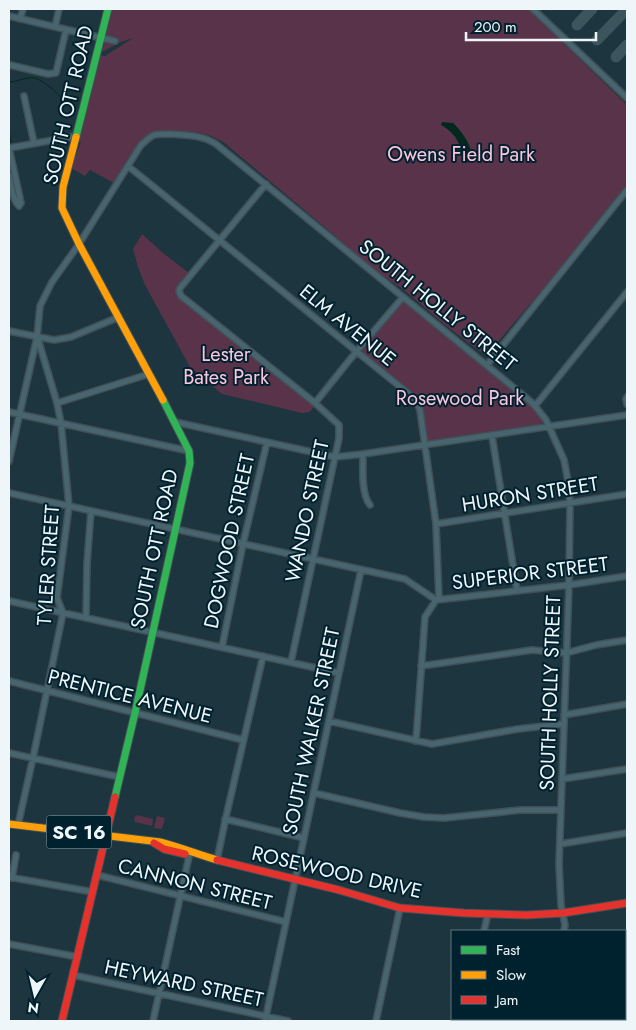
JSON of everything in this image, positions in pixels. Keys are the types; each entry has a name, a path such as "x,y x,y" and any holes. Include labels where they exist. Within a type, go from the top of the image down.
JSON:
{"street":[{"path":"20,19 23,9"},
{"path":"55,27 59,9"},
{"name":"SOUTH OTT ROAD","path":"62,1021 135,713 190,462 189,451 175,422 79,244 62,208 64,187 108,9"},
{"path":"533,9 627,98"},
{"path":"9,16 115,41"},
{"path":"10,65 48,74 56,73 66,30"},
{"path":"24,96 34,143"},
{"name":"SOUTH HOLLY STREET","path":"128,166 141,145 154,135 185,134 209,139 487,365 535,406 549,426 564,460 570,503 559,864 564,930"},
{"path":"9,175 14,200 19,206 20,198 9,148 76,136"},
{"path":"9,460 37,337 40,306 52,282 79,244 128,166"},
{"name":"ELM AVENUE","path":"128,166 416,401 420,410 436,524 437,599 425,617 416,741"},
{"path":"219,240 266,184"},
{"path":"487,365 627,193"},
{"name":"WANDO STREET","path":"219,240 179,291 182,296 315,403 339,425 339,438 291,662"},
{"path":"535,406 627,292"},
{"path":"315,403 403,297"},
{"path":"9,331 54,340 71,337 119,318"},
{"name":"TYLER STREET","path":"18,825 63,613 57,598 69,506 62,423 37,337"},
{"path":"57,403 149,374"},
{"path":"627,398 627,404"},
{"path":"9,412 189,451"},
{"path":"175,422 335,457 492,436 627,415"},
{"path":"492,436 517,590"},
{"name":"DOGWOOD STREET","path":"222,647 243,544 267,442"},
{"path":"363,454 364,494 370,505"},
{"path":"9,493 405,580 437,599"},
{"name":"HURON STREET","path":"436,524 627,494"},
{"name":"TYLER STREET","path":"86,618 87,564 91,511"},
{"name":"SOUTH WALKER STREET","path":"265,1019 361,570"},
{"name":"SUPERIOR STREET","path":"437,599 569,585 627,576"},
{"path":"9,601 339,673"},
{"path":"421,666 532,650 566,653 596,645 627,640"},
{"path":"217,860 263,656"},
{"name":"PRENTICE AVENUE","path":"9,680 243,740"},
{"path":"564,715 627,704"},
{"path":"329,721 432,744 518,729 563,724"},
{"path":"9,753 120,777"},
{"path":"562,779 627,769"},
{"path":"314,794 430,818 521,810 560,810"},
{"path":"225,819 304,838"},
{"name":"ROSEWOOD DRIVE","path":"9,824 150,841 164,849 186,854 190,852 400,908 527,915 563,913 627,903"},
{"path":"560,844 627,833"},
{"path":"153,1021 190,852"},
{"path":"16,855 10,878 93,892"},
{"name":"CANNON STREET","path":"97,875 286,922"},
{"path":"376,1021 400,908"},
{"path":"484,930 488,914"},
{"name":"HEYWARD STREET","path":"9,944 78,956"},
{"name":"HEYWARD STREET","path":"73,975 265,1019 288,1021"},
{"path":"545,1020 557,1021"}],"green space":[{"name":"Owens Field Park","path":"112,9 528,9 627,105 627,184 548,283 486,356 445,325 404,290 366,264 222,141 212,136 187,131 156,131 151,133 136,148 114,183 90,170 85,176 71,168 81,142 78,142 100,55 105,56 133,38 102,52"},
{"name":"Lester Bates Park","path":"142,234 189,273 178,285 177,290 203,315 314,406 310,412 302,413 222,394 190,367 145,285 138,267 133,249"},
{"name":"Rosewood Park","path":"406,301 529,403 538,413 543,424 428,441 419,401 362,352 400,303"},
{"path":"137,815 153,819 152,826 135,822 134,818"},
{"path":"157,816 165,818 162,829 154,828"}],"shaded area":[{"path":"442,122 453,123 464,135 471,151 471,161 464,162 455,136 441,125"}],"waterway":[{"path":"9,82 28,78 39,80 51,88 70,106"},
{"path":"9,129 11,143"}],"taxiway":[{"path":"577,25 592,9"},
{"path":"597,40 627,9"},
{"path":"616,57 627,45"}],"traffic: fast":[{"path":"76,137 108,9"},
{"path":"115,797 190,463 189,451 163,400"}],"traffic: slow":[{"path":"76,137 63,187 62,208 79,244 163,400"},
{"path":"9,824 160,842 217,860"}],"traffic: jam":[{"path":"62,1021 115,797"},
{"path":"154,843 164,849 185,854"},
{"path":"217,860 339,890 400,908 527,915 563,913 627,903"}]}
